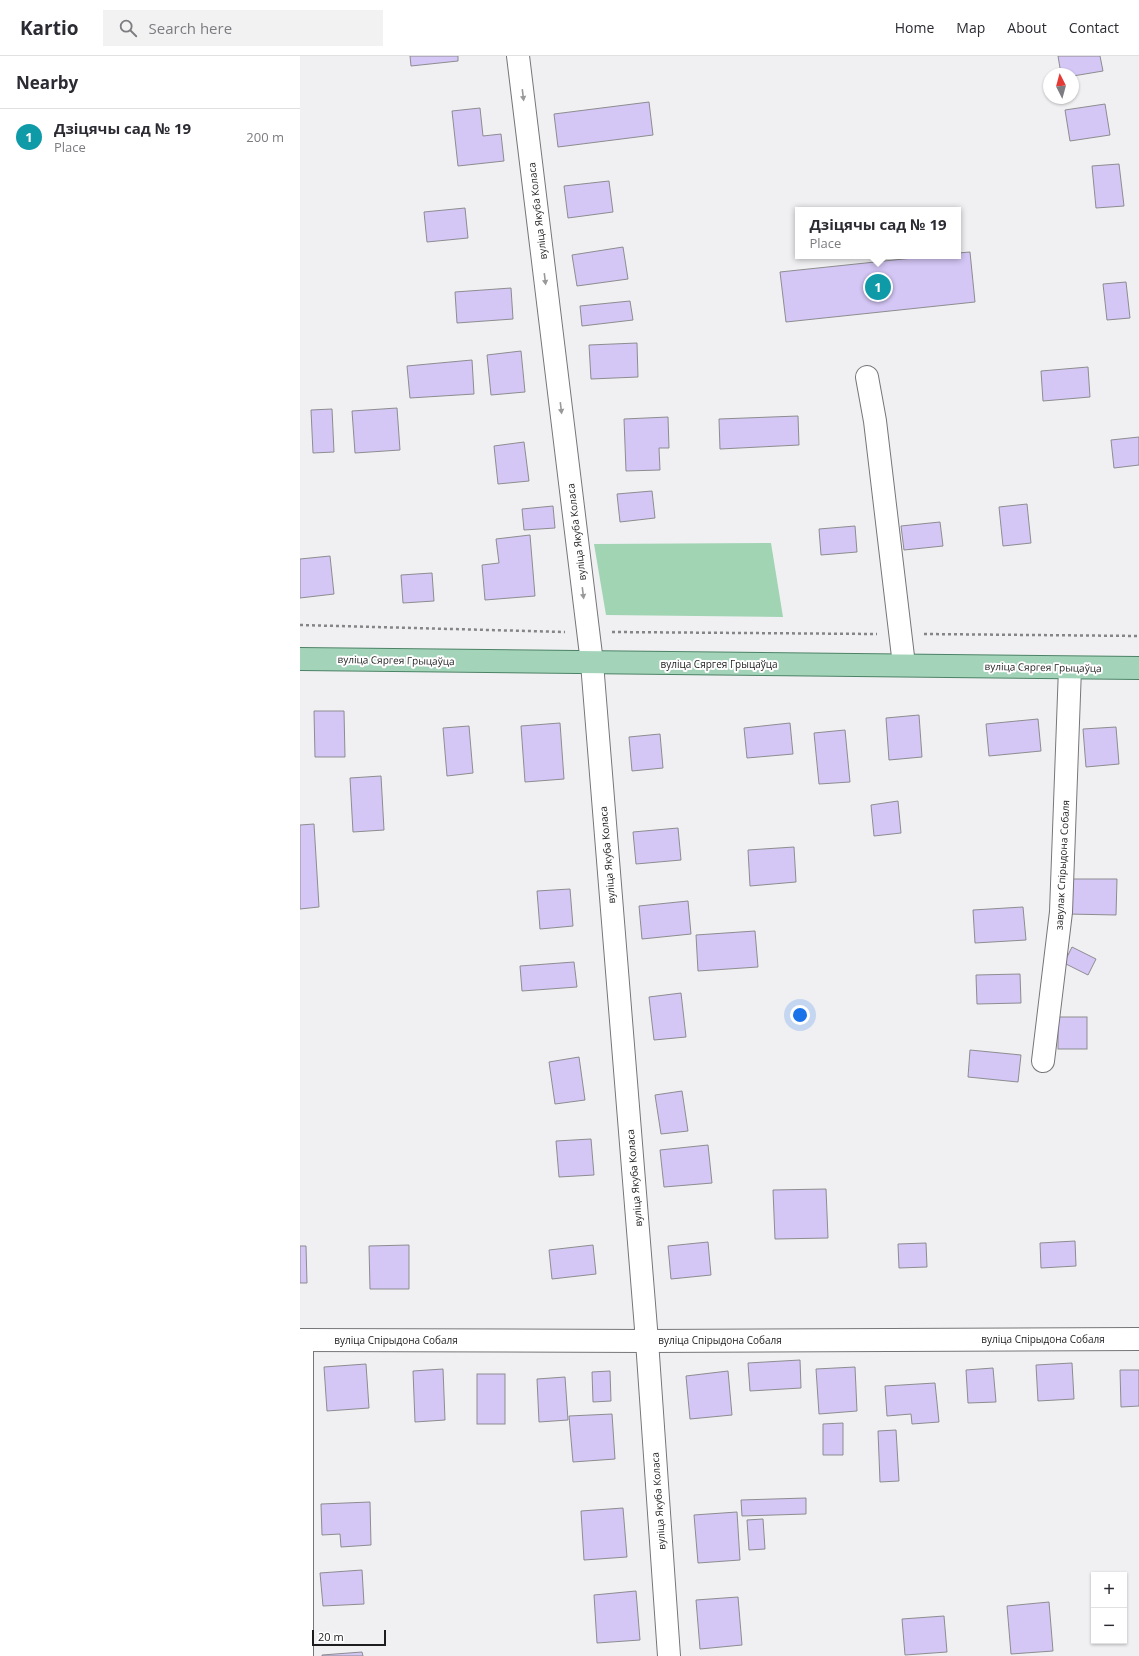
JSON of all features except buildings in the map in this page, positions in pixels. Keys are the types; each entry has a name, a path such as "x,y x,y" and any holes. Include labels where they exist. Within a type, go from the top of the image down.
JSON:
{"main road":[{"name":"вуліца Сяргея Грыцаўца","path":"300,659 1139,668"}],"street":[{"name":"вуліца Якуба Коласа","path":"518,56 592,663 647,1341 669,1656"},
{"path":"867,377 875,421 904,665"},
{"name":"завулак Спірыдона Собаля","path":"1043,1061 1061,912 1070,668"},
{"name":"вуліца Спірыдона Собаля","path":"301,1340 647,1341 1139,1339"},
{"path":"301,1340 302,1656"}],"path":[{"path":"300,624 588,632 1139,636"}],"green space":[{"path":"771,543 783,617 606,615 594,544"}],"place":[{"name":"Дзіцячы сад № 19","path":"878,287"}]}
